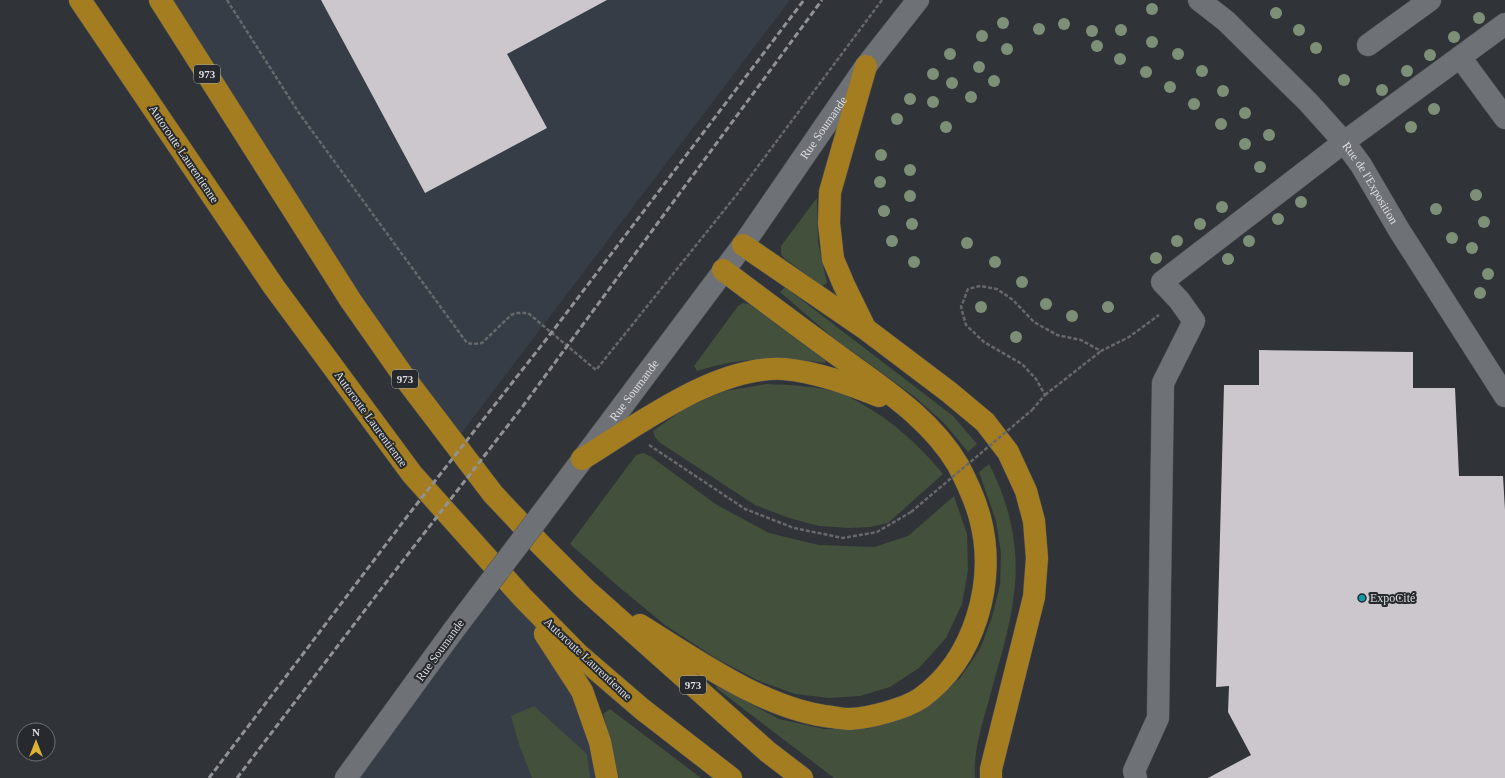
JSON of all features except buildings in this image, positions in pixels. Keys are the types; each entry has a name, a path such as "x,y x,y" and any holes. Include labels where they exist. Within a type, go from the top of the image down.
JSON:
{"highway":[{"name":"Autoroute Laurentienne","path":"80,0 274,287 407,468 522,597 578,654 642,709 731,778"},
{"name":"973","path":"160,0 351,301 407,381 493,494 585,589 768,752 802,778"},
{"path":"866,66 830,192 828,223 833,259 844,285 867,330"},
{"path":"743,245 867,330 986,422 1008,452 1026,491 1034,521 1037,558 1034,597 991,769 991,778"},
{"path":"585,589 728,679 788,708 817,716 850,719 890,712 919,700 943,678 963,652 977,617 986,581 985,547 981,518 971,491 960,470 940,440 910,409 723,270"},
{"path":"582,459 685,395 723,380 753,371 783,369 819,375 852,385 910,409"},
{"path":"522,597 582,691 600,742 607,778"}],"street":[{"name":"Rue Soumande","path":"346,778 453,631 743,245 866,66 918,0"},
{"name":"Rue de l'Exposition","path":"1198,0 1226,21 1248,42 1308,102 1344,142 1360,165 1399,230 1505,396"},
{"path":"1368,45 1430,0"},
{"path":"1136,778 1134,771 1158,718 1163,383 1194,321 1179,300 1162,282 1344,142 1505,24"},
{"path":"1460,57 1505,118"}],"path":[{"path":"226,0 299,113 467,343 482,343 511,315 516,313 528,313 596,370 738,193 882,0"},
{"path":"1045,395 1036,379 1022,364 984,342 966,325 961,307 968,289 980,286 997,289 1013,300 1034,322 1057,335 1081,340 1101,351"},
{"path":"646,443 745,508 794,528 843,538 877,532 911,512 1032,410 1045,395 1101,351 1129,337 1179,300"}],"shaded area":[{"path":"160,0 790,0 454,443"},
{"path":"495,576 522,597 582,691 607,778 346,778"}],"green space":[{"path":"816,199 818,242 827,283 822,286 784,258 781,254 781,246"},
{"path":"785,287 953,416 977,444 968,452 945,424 915,397 831,336 780,292"},
{"path":"743,303 749,304 826,361 825,363 792,359 745,360 713,366 697,371 694,366 738,306"},
{"path":"767,384 796,385 834,391 847,396 883,417 905,434 925,453 943,474 888,523 870,527 849,528 819,526 789,518 755,505 659,442 655,437 653,431 685,408 725,391"},
{"path":"643,453 650,456 717,505 769,533 819,545 874,547 908,536 954,496 967,534 968,570 962,604 946,638 919,668 890,687 860,696 829,698 795,694 759,681 717,659 665,625 570,544 636,455"},
{"path":"989,464 1003,495 1012,527 1016,560 1016,577 1007,634 975,758 975,778 834,778 716,688 717,686 779,719 824,729 866,729 904,718 933,702 960,678 980,649 992,617 1000,585 1001,553 996,521 979,472"},
{"path":"534,706 587,754 590,778 532,778 519,744 511,716"},
{"path":"610,709 701,778 619,778 603,714"}],"railway":[{"path":"209,778 409,514 552,332 804,0"},
{"path":"237,778 523,406 822,0"}],"place":[{"name":"ExpoCité","path":"1362,598"}]}
